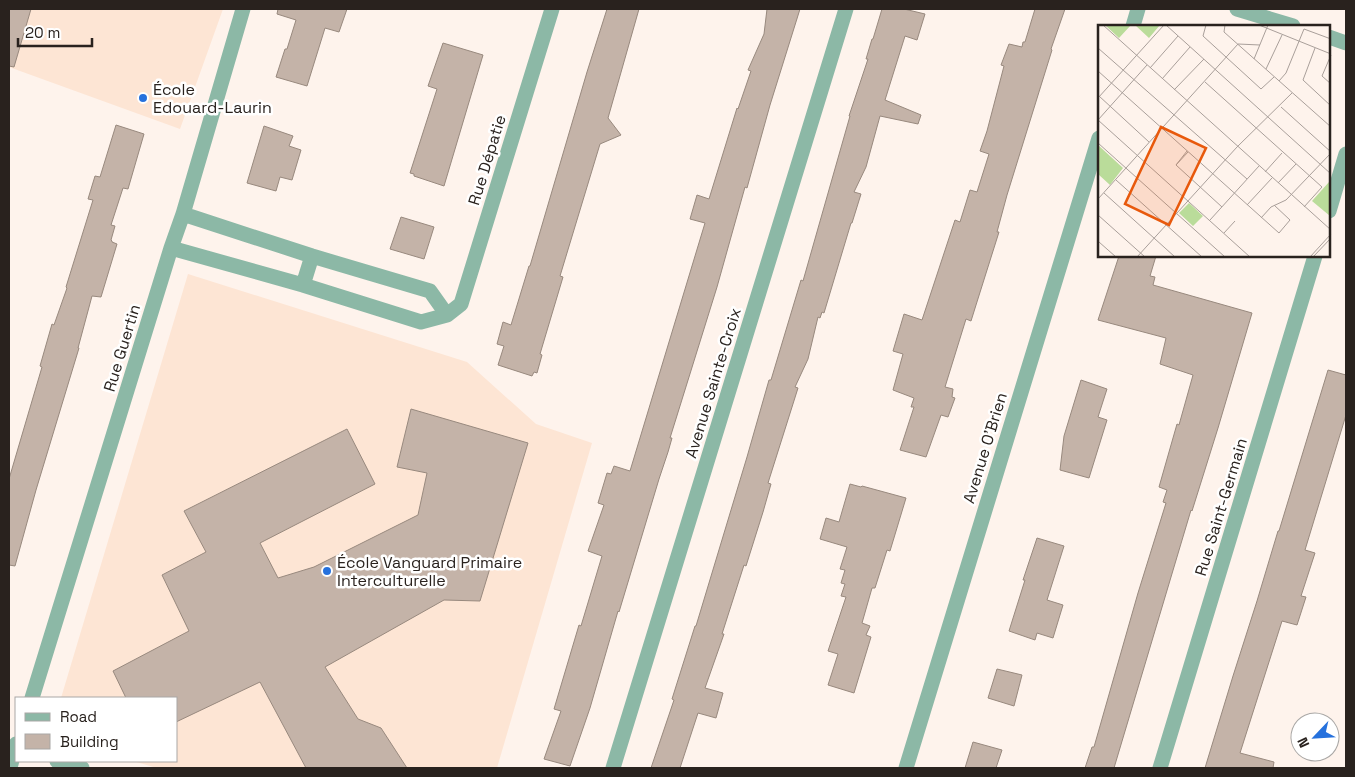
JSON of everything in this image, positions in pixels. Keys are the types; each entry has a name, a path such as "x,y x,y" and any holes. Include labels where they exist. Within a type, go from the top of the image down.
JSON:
{"street":[{"name":"Rue Guertin","path":"32,697 183,214 243,9"},
{"name":"Rue Dépatie","path":"447,315 460,304 552,9"},
{"name":"Avenue Sainte-Croix","path":"613,768 846,9"},
{"path":"1133,25 1138,9"},
{"path":"1237,9 1290,25"},
{"path":"1330,37 1346,43"},
{"name":"Avenue O'Brien","path":"906,768 1098,141"},
{"path":"1330,208 1346,154"},
{"path":"171,248 303,285 421,322 447,315 430,291 312,256 183,214"},
{"path":"303,285 312,256"},
{"name":"Rue Saint-Germain","path":"1160,768 1314,258"},
{"path":"10,768 14,747"},
{"path":"61,762 82,768"}],"shaded area":[{"name":"École Edouard-Laurin","path":"9,9 223,9 180,129 9,67"},
{"name":"École Vanguard Primaire Interculturelle","path":"188,274 467,362 536,424 592,443 497,768 157,768 136,762 178,762 178,697 61,697"}],"building":[{"path":"9,9 31,9 14,67 9,66"},
{"path":"278,9 347,9 339,32 325,28 307,86 276,77 296,20 277,14"},
{"path":"607,9 639,9 608,118 621,135 600,144 560,276 563,277 540,354 542,355 537,373 534,372 532,376 498,365 504,346 497,344 503,322 511,325"},
{"path":"767,9 800,9 590,708 570,766 544,759 561,711 554,709 602,556 588,551 604,505 598,503 607,473 611,474 614,466 630,471 705,223 690,219 697,195 709,199 737,108 751,71 748,70 764,34"},
{"path":"882,9 904,9 925,14 917,40 905,36 885,100 921,115 918,124 880,116 866,167 854,192 861,194 824,313 822,312 820,318 818,317 808,359 795,387 798,388 768,483 771,484 763,512 705,688 723,693 716,718 698,713 680,768 651,768 674,700 672,699 696,626 769,380 771,380 801,280 803,281 849,116"},
{"path":"1035,9 1065,9 1007,195 997,232 999,232 971,321 966,319 945,387 953,389 952,397 955,398 948,417 941,415 926,457 900,450 914,407 911,407 914,398 893,390 903,354 893,351 904,314 922,320 955,220 960,222 970,190 977,192 989,154 980,151 1004,66 1001,65 1009,44 1022,47"},
{"path":"443,43 483,55 444,186 410,173 437,89 428,86"},
{"path":"116,125 144,134 128,189 123,188 111,225 115,226 111,240 117,244 101,297 92,296 79,348 15,566 9,565 9,479 42,367 40,366 52,324 54,325 67,288 93,200 88,199 95,176 100,177"},
{"path":"264,126 293,136 289,146 301,150 292,180 280,177 276,191 247,183"},
{"path":"401,217 434,227 424,259 390,249"},
{"path":"1118,258 1155,258 1150,276 1155,277 1153,285 1252,313 1114,768 1085,768 1092,747 1094,747 1166,503 1163,502 1167,490 1159,487 1193,375 1160,364 1166,338 1098,320"},
{"path":"1328,370 1346,375 1346,415 1305,550 1315,553 1301,596 1306,597 1297,625 1282,621 1240,753 1274,762 1273,768 1205,768 1279,531"},
{"path":"1081,380 1107,389 1098,417 1107,420 1089,478 1060,470 1064,436"},
{"path":"411,409 528,443 480,601 444,600 325,667 358,719 381,728 407,768 306,768 260,682 178,721 178,697 126,697 113,671 189,631 162,575 206,552 184,511 347,429 375,484 260,543 278,578 314,567 418,515 427,473 397,467"},
{"path":"850,484 906,498 890,551 887,550 875,588 872,588 862,623 870,626 866,635 871,637 854,693 828,685 838,654 828,651 846,597 841,596 845,584 841,583 845,570 840,569 847,547 820,539 826,518 839,522"},
{"path":"1037,538 1064,546 1047,600 1063,605 1053,638 1037,633 1035,640 1009,631"},
{"path":"997,669 1022,675 1014,706 988,698"},
{"path":"973,742 1002,750 996,768 965,768"}],"place":[{"name":"École Edouard-Laurin","path":"143,98"},
{"name":"École Vanguard Primaire Interculturelle","path":"327,571"}]}
